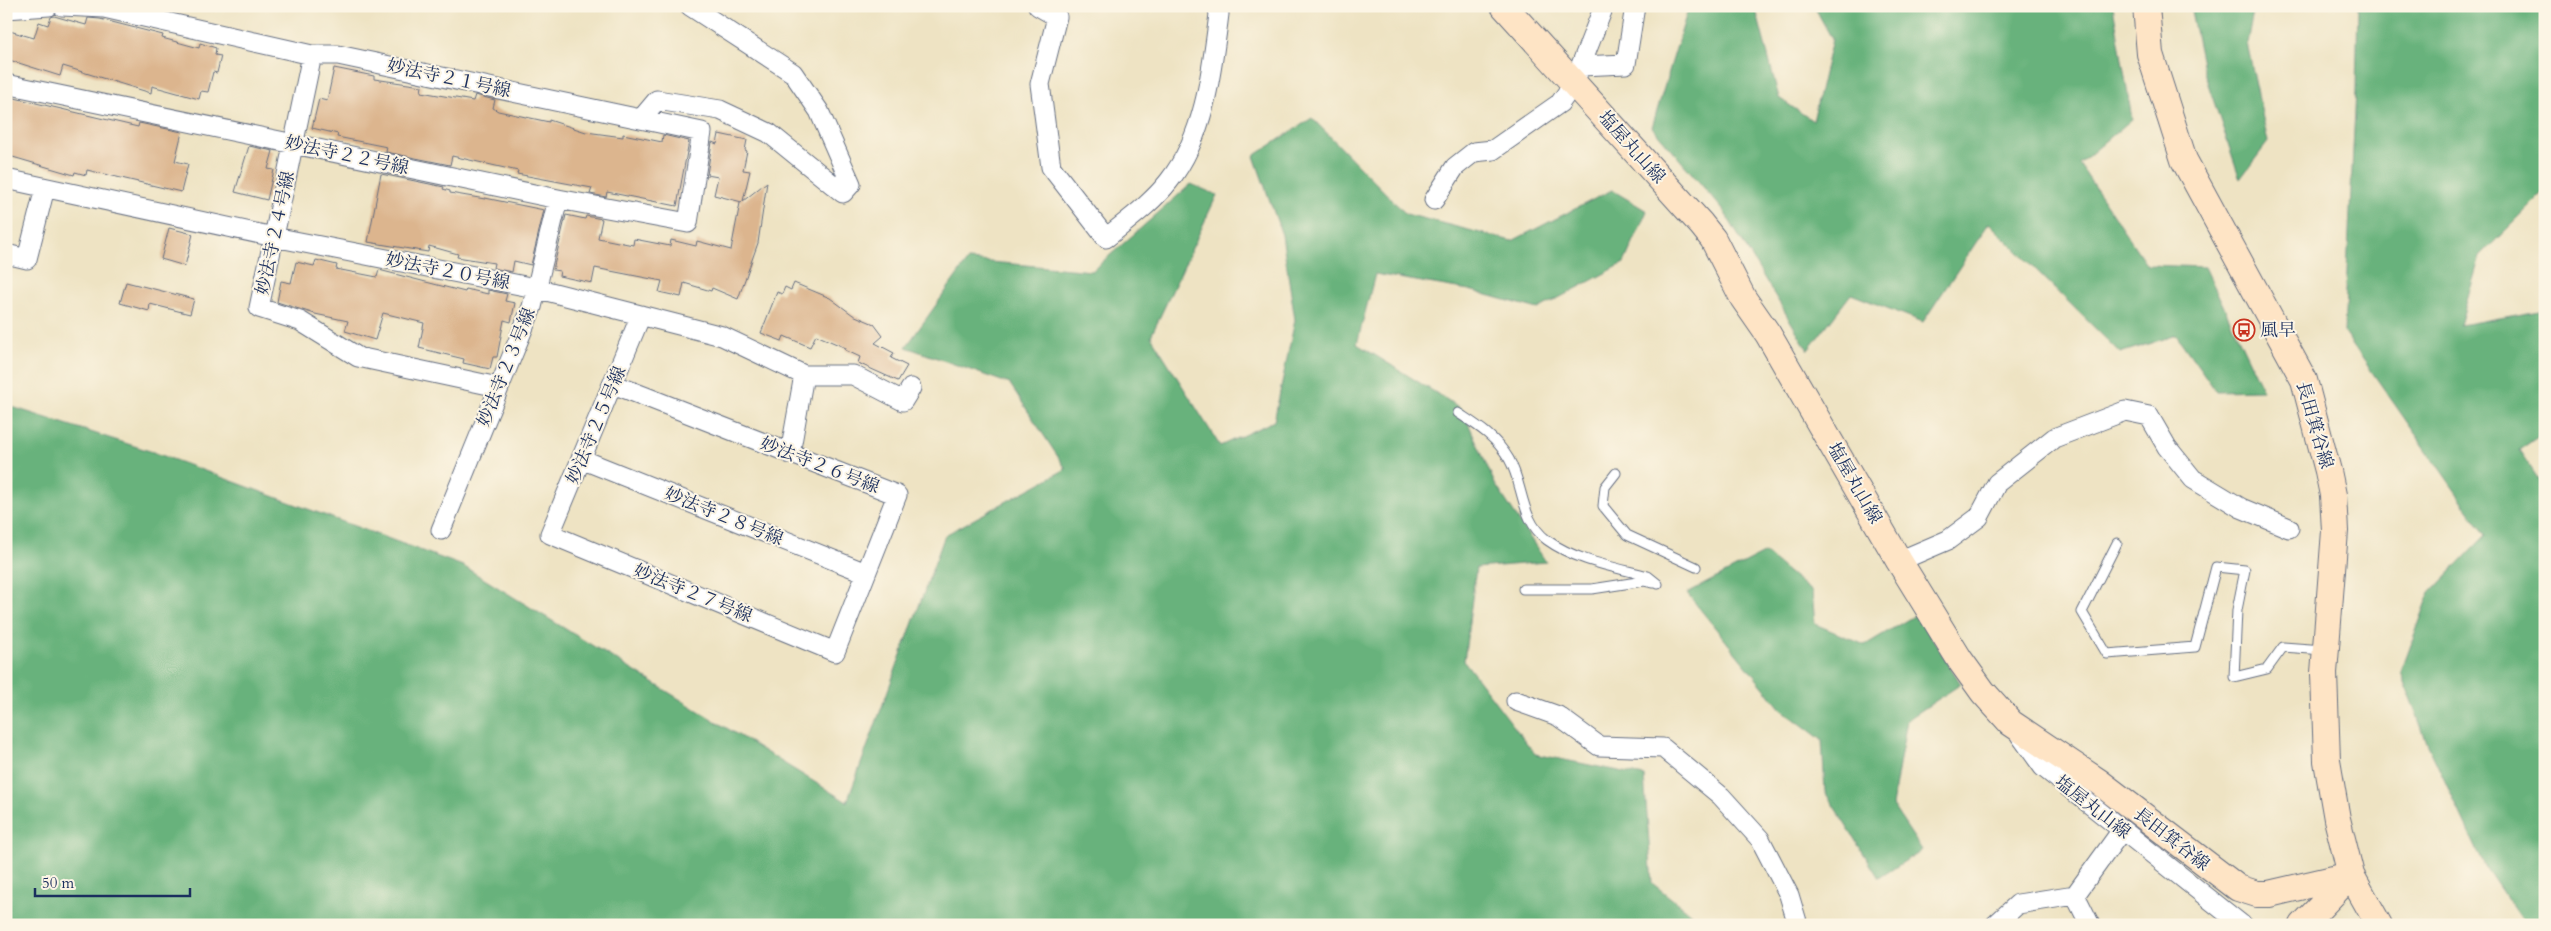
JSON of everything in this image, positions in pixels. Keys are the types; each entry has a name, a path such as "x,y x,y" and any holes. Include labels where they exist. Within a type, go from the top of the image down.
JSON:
{"street":[{"path":"6,8 49,6"},
{"path":"62,6 106,7"},
{"path":"641,119 657,100 720,110 769,133 843,193 851,184 818,111 794,73 690,6"},
{"path":"1038,6 1057,17 1040,84 1051,167 1106,238 1150,201 1169,182 1186,157 1210,83 1219,14 1217,6"},
{"name":"塩屋丸山線","path":"1504,6 1577,74 1713,239 1743,298 1768,334 1899,561 1960,660 1983,692 2011,723 2043,767 2242,925"},
{"path":"1434,200 1455,167 1474,152 1492,150 1560,103 1577,74 1604,6"},
{"path":"1577,74 1626,64 1634,6"},
{"name":"長田箕谷線","path":"2146,6 2150,54 2184,160 2304,380 2333,495 2334,531 2326,650 2324,722 2327,761 2337,819 2351,875 2379,925"},
{"name":"妙法寺２１号線","path":"106,7 312,55 338,55 702,132 688,224"},
{"name":"妙法寺２４号線","path":"312,55 259,308 300,321 358,357 498,387"},
{"name":"妙法寺２２号線","path":"6,84 558,199 688,224"},
{"name":"妙法寺２０号線","path":"6,179 274,237 535,288 722,336 804,375"},
{"path":"6,254 27,259 45,188"},
{"name":"妙法寺２３号線","path":"441,530 532,307 535,288 558,199"},
{"name":"妙法寺２５号線","path":"550,534 641,315"},
{"path":"790,454 804,375 853,375 903,401 911,388"},
{"name":"妙法寺２６号線","path":"613,384 897,495 835,652"},
{"path":"1899,561 1948,540 1979,517 1997,483 2054,438 2125,411 2149,416 2167,446 2193,479 2241,508 2288,528"},
{"name":"妙法寺２８号線","path":"581,459 866,573"},
{"name":"妙法寺２７号線","path":"550,534 835,652"},
{"path":"1516,701 1558,716 1599,746 1663,748 1721,796 1760,839 1789,895 1798,925"},
{"name":"長田箕谷線","path":"2011,723 2099,782 2238,888 2257,894 2269,894 2351,875"},
{"path":"1995,925 2018,904 2075,895 2122,830"},
{"path":"2303,925 2351,875"},
{"path":"2075,895 2090,925"}],"lane":[{"path":"1458,413 1492,436 1509,460 1527,517 1546,539 1569,554 1648,576 1658,584 1644,582 1592,589 1523,589"},
{"path":"1616,472 1605,486 1602,506 1627,535 1696,567"},
{"path":"2117,543 2082,612 2107,654 2195,647 2216,566 2244,570 2238,610 2234,677 2267,669 2283,647 2326,650"}],"green space":[{"path":"1689,6 1755,6 1779,98 1813,121 1832,39 1814,6 2113,6 2132,119 2079,164 2147,265 2205,267 2263,390 2216,391 2176,335 2120,353 1989,223 1923,322 1851,294 1808,350 1723,210 1652,127"},
{"path":"2190,6 2254,6 2247,43 2268,142 2240,179 2203,69"},
{"path":"2358,6 2545,6 2545,191 2480,256 2460,325 2545,310 2545,432 2519,450 2545,489 2545,925 2525,925 2485,867 2428,745 2401,672 2430,593 2486,535 2344,332 2356,89"},
{"path":"1312,118 1406,214 1512,241 1612,190 1647,211 1624,263 1538,309 1469,290 1375,274 1357,344 1462,409 1495,484 1546,562 1476,568 1464,661 1535,754 1644,776 1652,883 1705,925 6,925 6,405 153,452 463,566 847,802 945,535 1066,469 1010,384 906,347 968,260 1092,271 1191,184 1217,195 1151,336 1220,446 1274,421 1295,320 1282,235 1254,156"},
{"path":"1765,553 1812,592 1815,624 1865,645 1917,614 1961,684 1907,720 1892,805 1922,850 1879,878 1825,792 1822,740 1781,709 1687,593"}],"building":[{"path":"54,16 86,25 88,18 100,19 163,35 162,38 199,48 200,43 216,48 215,55 221,56 217,73 213,72 208,92 201,91 199,99 152,86 151,93 63,66 60,76 6,59 6,30 34,38 39,22 48,25 51,17"},
{"path":"334,68 374,76 374,79 422,86 421,92 473,101 475,95 495,100 493,108 498,111 549,122 549,120 586,132 623,137 623,134 662,142 663,135 689,141 677,206 607,192 606,197 590,194 592,188 517,174 518,171 452,156 450,165 386,152 387,147 337,137 338,134 312,128 319,99 327,101"},
{"path":"6,96 138,127 139,123 182,132 175,161 188,164 181,192 87,170 86,175 75,172 74,175 6,155"},
{"path":"719,134 747,140 743,170 750,171 743,201 767,182 758,243 738,299 712,288 711,291 684,283 681,297 659,292 662,281 595,268 592,283 559,276 560,271 553,270 566,215 585,219 586,216 602,219 598,238 633,245 634,239 670,246 671,240 696,246 697,241 731,250 740,203 742,202 714,195 718,177 707,175 712,142 717,144"},
{"path":"249,146 273,151 268,169 274,170 267,200 235,192"},
{"path":"381,174 444,187 443,189 450,191 450,193 544,210 531,265 514,261 512,272 493,268 494,263 457,257 458,254 429,246 428,252 368,242"},
{"path":"169,228 193,234 185,266 161,259"},
{"path":"316,260 337,265 336,269 377,277 379,270 465,292 466,289 488,294 488,290 507,294 505,301 515,303 511,322 504,320 497,357 493,357 490,369 463,363 464,359 419,348 424,323 383,313 375,340 345,331 348,321 315,314 277,302 281,281 291,283 296,262 314,266"},
{"path":"126,282 194,299 190,314 150,304 149,311 120,303"},
{"path":"794,283 830,298 853,315 874,324 883,336 875,343 894,353 891,358 907,366 898,381 858,363 860,357 845,350 846,348 816,335 810,347 784,336 782,341 761,333 777,292 782,294 785,287 791,290"}],"place":[{"name":"風早","path":"2244,330"}]}
